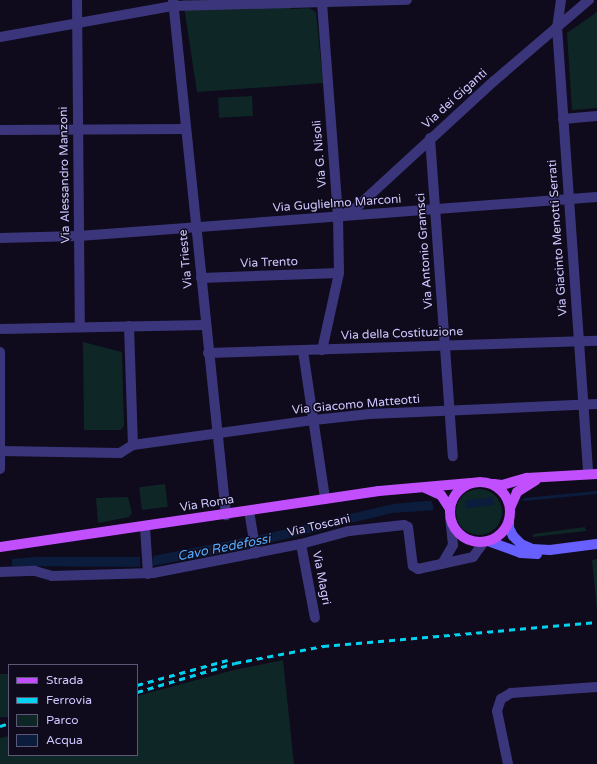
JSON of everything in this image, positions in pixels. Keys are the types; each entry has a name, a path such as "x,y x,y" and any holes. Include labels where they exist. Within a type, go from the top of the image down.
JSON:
{"main road":[{"path":"592,474 494,484 482,481 471,483 456,493 450,513 454,528 463,537 486,541 525,554 597,544"},
{"path":"545,478 522,487 514,496 510,508 509,520 510,530 521,544 532,549 550,550"},
{"name":"Via Roma","path":"0,547 145,527 325,499 471,483"},
{"path":"494,484 504,493 510,508"},
{"name":"Via Roma","path":"419,488 438,493 447,501 450,513"},
{"path":"486,541 500,534 509,520"}],"street":[{"name":"Via Alessandro Manzoni","path":"77,0 76,24 80,326"},
{"path":"0,37 76,24 173,3 407,0"},
{"name":"Via Giacinto Menotti Serrati","path":"561,0 568,18"},
{"name":"Via Giacinto Menotti Serrati","path":"561,0 557,27 581,405 592,474"},
{"name":"Via dei Giganti","path":"338,216 358,206 430,138 589,0"},
{"name":"Via G. Nisoli","path":"322,2 338,216 339,273 322,350"},
{"name":"Via Trieste","path":"173,3 205,325 226,515"},
{"path":"563,118 597,116"},
{"path":"0,130 186,129"},
{"name":"Via Antonio Gramsci","path":"430,138 448,411 453,456"},
{"name":"Via Guglielmo Marconi","path":"0,238 78,236 597,197"},
{"name":"Via Trento","path":"201,278 339,273"},
{"path":"0,329 80,326 205,325"},
{"path":"129,326 133,445"},
{"name":"Via della Costituzione","path":"208,353 597,341"},
{"path":"303,351 325,499"},
{"path":"0,352 0,469"},
{"name":"Via Giacomo Matteotti","path":"0,451 120,453 133,445 314,420 448,411 597,404"},
{"path":"249,511 255,551"},
{"path":"442,564 453,545 450,513"},
{"name":"Via Toscani","path":"0,572 35,571 52,576 148,567 301,544 349,531 405,525 414,567 442,564"},
{"path":"145,527 148,567"},
{"path":"442,564 454,559 473,557 486,541"},
{"name":"Via Magri","path":"301,544 315,618"},
{"path":"508,764 497,711 501,699 511,693 597,687"}],"green space":[{"path":"183,0 290,0 291,9 309,8 316,12 323,83 197,92"},
{"path":"597,12 597,108 572,110 567,33"},
{"path":"252,96 253,116 219,118 218,98"},
{"path":"83,342 122,352 124,426 121,430 84,430"},
{"path":"165,484 168,507 142,510 139,487"},
{"path":"484,489 488,490 498,499 501,503 501,521 492,531 484,535 474,535 466,531 457,521 456,507 460,499 470,490"},
{"path":"128,497 132,513 129,517 98,523 96,498"},
{"path":"585,527 586,531 533,537 533,534"},
{"path":"597,559 597,610 592,560"},
{"path":"283,660 294,764 0,764 0,738 8,736 8,756 138,756 138,696 230,671"},
{"path":"0,674 8,674 8,717 0,717"}],"water":[{"path":"493,497 494,505 466,508 465,500"},
{"path":"432,501 434,510 392,513 269,543 257,548 257,536 393,504"},
{"path":"248,537 250,538 252,548 152,566 153,556"},
{"path":"35,557 140,557 140,567 12,566 12,559"}],"waterway":[{"name":"Cavo Redefossi","path":"524,499 597,492"}],"railway":[{"path":"138,692 235,663 323,646 597,622"},
{"path":"138,685 228,660"},
{"path":"0,726 8,723"}]}
